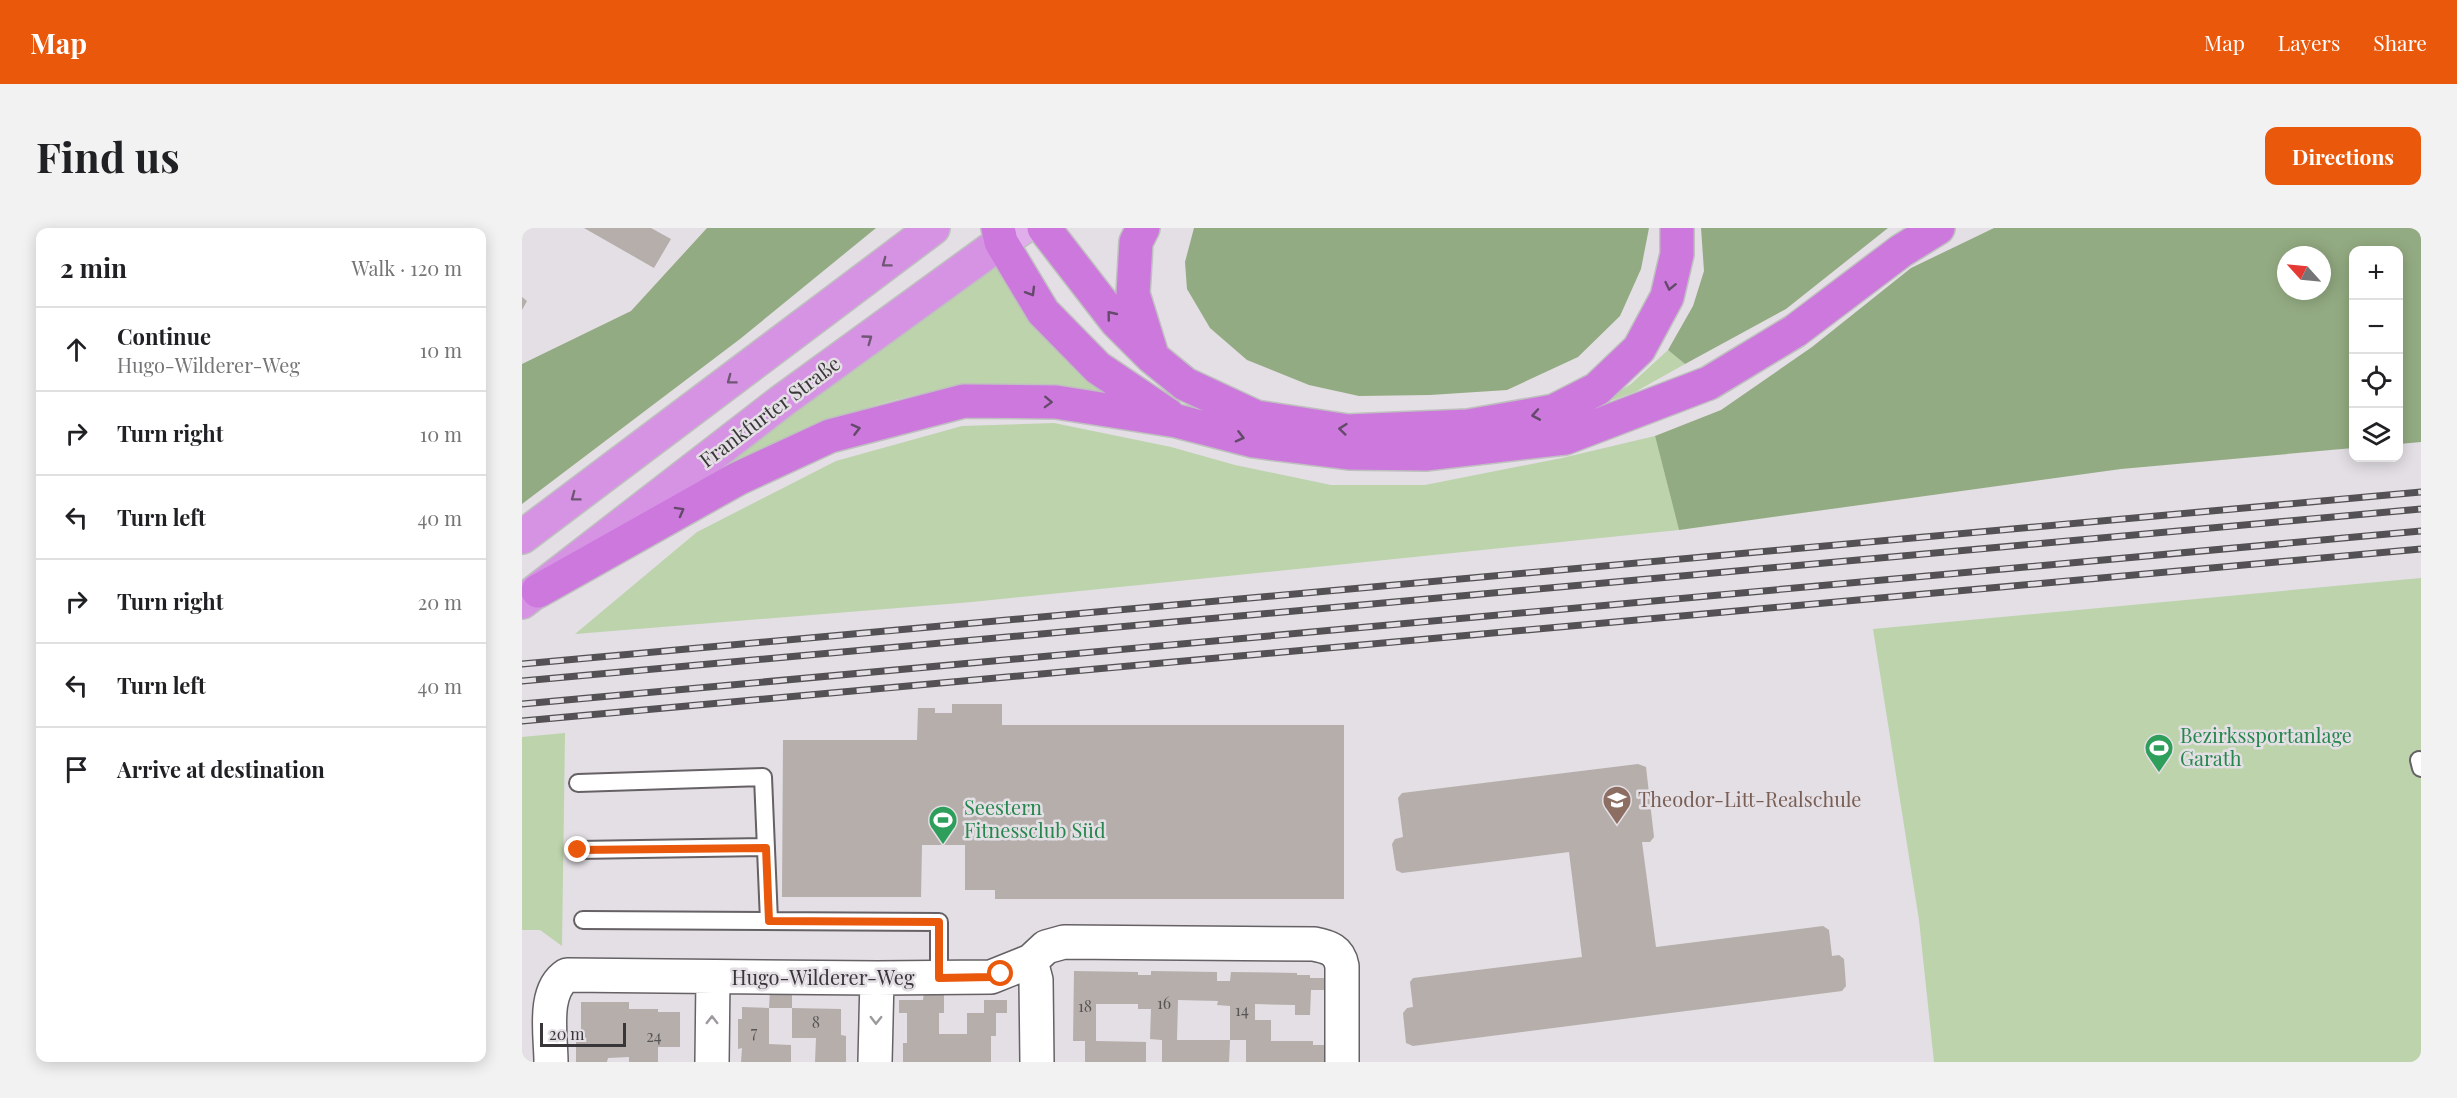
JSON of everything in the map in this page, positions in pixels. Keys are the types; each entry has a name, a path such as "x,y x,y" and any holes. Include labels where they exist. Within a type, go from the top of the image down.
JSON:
{"highway":[{"path":"522,537 933,228"},
{"path":"1044,228 1116,321 1152,357 1185,384 1256,417 1347,431 1468,426 1554,411 1596,389 1639,349 1667,297 1677,255 1677,228"},
{"path":"1143,228 1136,242 1133,294 1152,357"},
{"path":"530,596 737,479 830,436 964,401 1056,402 1177,421 1254,441 1349,453 1425,454 1565,438 1709,383 1795,331 1901,251 1938,228"},
{"path":"1007,233 1043,312 1098,368 1177,421"},
{"name":"Frankfurter Straße","path":"530,596 782,401 1007,233"}],"street":[{"name":"Hugo-Wilderer-Weg","path":"551,1062 552,996 556,984 567,975 713,978 991,977 1030,961 1046,947 1064,942 1314,944 1327,946 1339,955 1342,966 1342,1062"},
{"path":"1030,961 1036,980 1037,1062"},
{"path":"712,1062 713,978"},
{"path":"875,1062 877,978"}],"lane":[{"path":"578,783 763,777 769,921"},
{"path":"578,850 766,848"},
{"path":"583,920 939,922 939,978"}],"green space":[{"path":"707,228 876,228 740,339 522,504 522,364 631,311"},
{"path":"1194,228 1649,228 1641,269 1620,316 1578,357 1507,390 1430,395 1359,396 1309,385 1247,360 1210,328 1187,289 1185,262"},
{"path":"1701,228 1888,228 1786,309 1685,364 1668,350 1693,306 1704,271"},
{"path":"1994,228 2421,228 2421,442 2403,444 2403,246 2349,246 2349,448 2121,469 1679,530 1655,436 1721,410 1812,347 1911,268"},
{"path":"1000,264 1125,399 1071,387 1030,384 998,384 935,391 843,416 785,441 703,483 774,424"},
{"path":"1668,350 1685,364 1635,392 1596,406 1631,384"},
{"path":"1054,423 1171,447 1235,465 1331,485 1425,485 1562,458 1655,436 1679,530 972,602 575,634 697,532 836,461 962,426"},
{"name":"Bezirkssportanlage Garath","path":"2421,578 2421,1062 1934,1062 1919,920 1873,629"},
{"path":"565,733 562,946 540,930 522,930 522,737"}],"building":[{"path":"584,228 651,228 671,239 654,268"},
{"path":"522,297 527,301 522,310"},
{"path":"952,704 1002,704 1002,725 1344,725 1344,899 995,899 995,890 965,890 965,845 922,845 921,897 782,897 783,740 917,740 918,708 935,708 935,713 952,713"},
{"path":"1638,764 1646,767 1654,837 1650,842 1642,842 1656,947 1823,926 1829,930 1832,956 1839,955 1844,959 1846,986 1842,991 1413,1046 1406,1043 1403,1013 1407,1008 1413,1007 1410,982 1413,978 1582,957 1569,852 1402,873 1396,870 1392,844 1395,839 1403,837 1398,798 1402,793"},
{"path":"1074,971 1138,972 1138,975 1151,975 1151,971 1217,972 1217,981 1230,981 1231,972 1297,973 1297,975 1310,975 1310,978 1325,978 1324,990 1311,990 1310,1015 1295,1015 1295,1005 1255,1004 1255,1020 1271,1020 1271,1041 1313,1041 1313,1045 1326,1045 1326,1062 1246,1062 1246,1040 1230,1040 1229,1062 1162,1062 1162,1040 1150,1039 1151,1009 1138,1009 1138,1004 1096,1004 1096,1041 1146,1042 1146,1062 1085,1062 1085,1041 1073,1041","holes":["1178,1000 1218,1001 1217,1005 1230,1006 1230,1040 1177,1040"]},
{"path":"770,990 792,990 792,1008 769,1008"},
{"path":"924,992 944,992 944,1013 939,1013 939,1034 967,1034 967,1013 984,1013 984,1000 1007,1000 1007,1013 996,1013 996,1036 991,1036 991,1062 903,1062 903,1043 907,1043 907,1013 899,1013 899,1000 923,1000"},
{"path":"581,1002 629,1002 629,1009 680,1012 680,1047 658,1047 658,1062 629,1062 629,1057 608,1058 607,1062 576,1062 576,1040 581,1040"},
{"path":"742,1007 769,1008 769,1044 791,1045 791,1062 741,1062 742,1048 738,1049 738,1019 742,1019"},
{"path":"792,1008 841,1009 841,1035 846,1036 846,1062 815,1062 816,1038 792,1038"}],"railway":[{"path":"522,664 2421,492"},
{"path":"522,681 2421,509"},
{"path":"522,704 2421,531"},
{"path":"522,721 2421,549"}],"place":[{"name":"Bezirkssportanlage Garath","path":"2159,774"},
{"name":"Theodor-Litt-Realschule","path":"1617,826"},
{"name":"Seestern Fitnessclub Süd","path":"943,846"}],"route":[{"path":"578,850 766,848 769,921 939,922 939,978 991,977 1001,974"}]}
